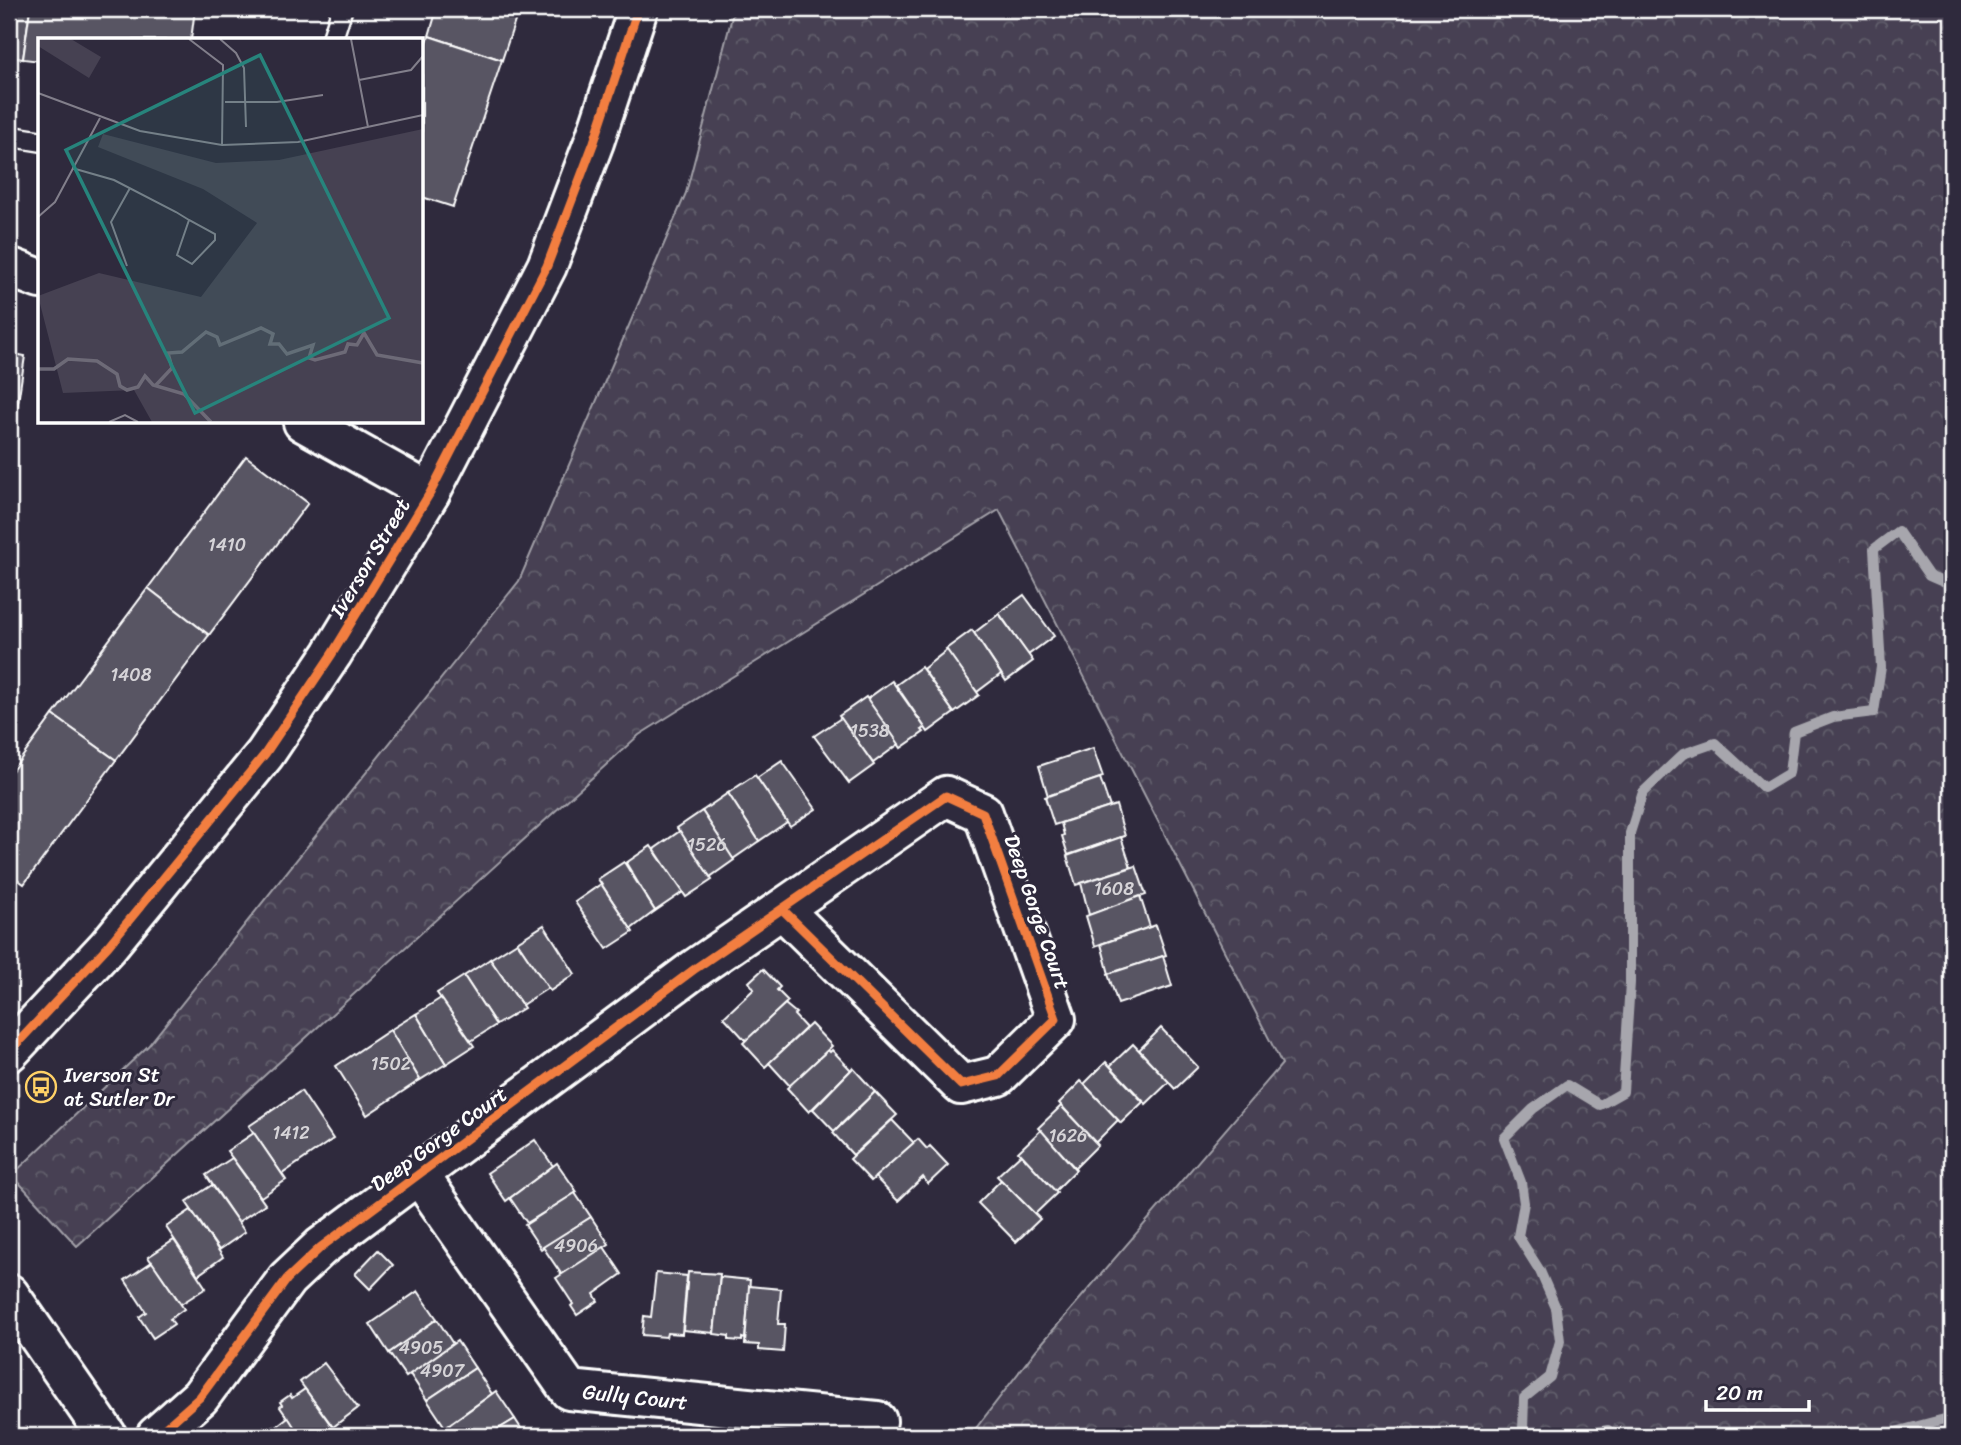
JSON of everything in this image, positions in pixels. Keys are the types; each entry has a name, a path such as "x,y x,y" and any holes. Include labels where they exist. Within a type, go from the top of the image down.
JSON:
{"street":[{"name":"Iverson Street","path":"9,1052 108,946 265,754 332,654 430,494 547,266 594,142 638,9"},
{"path":"9,267 38,278"},
{"path":"307,424 430,494"},
{"name":"Deep Gorge Court","path":"156,1436 200,1397 287,1279 321,1247 696,968 946,796 983,813 1056,1020 998,1076 961,1085 782,909"},
{"name":"Gully Court","path":"419,1176 569,1390 877,1421"},
{"path":"9,1294 107,1436"}],"lane":[{"path":"333,38 342,9"},
{"path":"9,136 38,141"}],"green space":[{"path":"734,9 1952,9 1952,1436 970,1436 1036,1350 1282,1064 999,510 639,735 77,1246 12,1175 148,1046 519,581 686,193"}],"building":[{"path":"9,9 30,9 23,59 9,57"},
{"path":"30,9 195,9 191,38 38,38 38,61 23,59"},
{"path":"437,9 519,9 502,60 429,36"},
{"path":"429,36 502,60 453,207 424,198 424,50"},
{"path":"9,353 25,356 9,462"},
{"path":"246,456 308,503 209,635 148,588"},
{"path":"148,588 209,635 116,760 53,715"},
{"path":"1024,595 1054,636 1028,655 999,613"},
{"path":"999,614 1033,661 1006,681 974,633"},
{"path":"972,630 1001,674 977,692 946,649"},
{"path":"947,650 979,695 954,713 923,669"},
{"path":"921,667 954,713 928,732 896,685"},
{"path":"892,681 925,728 922,730 924,732 901,748 867,699"},
{"path":"866,697 899,744 873,763 839,716"},
{"path":"53,715 116,760 24,884 9,873 9,775"},
{"path":"841,718 874,765 849,783 814,736"},
{"path":"1093,748 1103,777 1048,796 1039,766"},
{"path":"782,761 816,809 790,826 757,778"},
{"path":"755,775 787,822 759,841 728,793"},
{"path":"1100,778 1110,807 1054,825 1045,797"},
{"path":"728,793 759,841 733,859 702,811"},
{"path":"1116,805 1125,836 1068,855 1061,823"},
{"path":"702,811 734,860 710,877 677,828"},
{"path":"680,831 712,880 686,897 654,849"},
{"path":"1121,837 1131,867 1076,885 1067,856"},
{"path":"651,846 683,892 655,911 626,863"},
{"path":"624,862 655,911 631,929 598,879"},
{"path":"1136,866 1146,895 1089,915 1081,883"},
{"path":"601,884 633,932 607,949 575,902"},
{"path":"1140,896 1150,927 1095,946 1086,916"},
{"path":"544,925 575,974 550,991 517,942"},
{"path":"1156,925 1166,955 1109,974 1101,944"},
{"path":"517,942 548,988 522,1005 490,959"},
{"path":"1163,956 1172,986 1118,1004 1108,974"},
{"path":"490,959 524,1008 496,1025 464,976"},
{"path":"763,969 780,987 777,990 788,1001 746,1041 724,1017 754,989 749,982"},
{"path":"464,976 496,1025 471,1041 437,993"},
{"path":"441,998 474,1046 446,1064 416,1014"},
{"path":"785,1004 796,1013 794,1015 806,1028 765,1067 743,1043"},
{"path":"416,1014 446,1064 420,1080 390,1030"},
{"path":"811,1024 832,1046 790,1086 769,1063"},
{"path":"1161,1028 1198,1067 1175,1089 1139,1050"},
{"path":"390,1030 420,1080 367,1115 336,1066"},
{"path":"1133,1044 1169,1082 1146,1104 1110,1066"},
{"path":"828,1050 832,1050 851,1070 809,1112 787,1088"},
{"path":"1106,1062 1143,1102 1121,1123 1084,1084"},
{"path":"853,1068 875,1092 834,1131 813,1109"},
{"path":"1081,1081 1118,1120 1095,1143 1059,1103"},
{"path":"301,1091 333,1139 282,1174 249,1126"},
{"path":"875,1092 897,1115 853,1155 833,1133"},
{"path":"1061,1106 1098,1145 1075,1168 1038,1128"},
{"path":"892,1120 914,1143 871,1181 850,1159"},
{"path":"1041,1130 1076,1170 1055,1191 1018,1152"},
{"path":"254,1133 286,1180 261,1197 227,1151"},
{"path":"918,1139 927,1149 930,1146 948,1165 928,1184 923,1177 898,1201 875,1177"},
{"path":"535,1140 553,1166 506,1201 487,1173"},
{"path":"1021,1154 1057,1193 1035,1214 997,1176"},
{"path":"232,1158 265,1204 238,1222 206,1175"},
{"path":"557,1163 577,1192 527,1223 510,1198"},
{"path":"1001,1180 1040,1219 1016,1242 978,1203"},
{"path":"212,1185 245,1232 219,1250 186,1202"},
{"path":"575,1193 591,1217 541,1249 525,1225"},
{"path":"191,1210 223,1257 198,1275 166,1227"},
{"path":"591,1217 609,1244 562,1275 543,1247"},
{"path":"174,1240 206,1288 181,1304 148,1257"},
{"path":"604,1247 622,1274 594,1294 598,1301 577,1315 556,1278"},
{"path":"378,1250 393,1265 370,1289 355,1274"},
{"path":"152,1262 184,1309 170,1319 174,1324 153,1338 139,1317 146,1312 125,1280"},
{"path":"688,1272 720,1274 714,1333 683,1330"},
{"path":"656,1273 687,1276 682,1334 667,1333 666,1337 642,1335 644,1316 651,1317"},
{"path":"720,1277 750,1280 745,1339 742,1338 742,1341 729,1340 729,1336 714,1334"},
{"path":"749,1286 781,1289 778,1324 785,1324 783,1352 759,1350 759,1345 745,1344"},
{"path":"418,1291 437,1319 389,1353 370,1324"},
{"path":"437,1319 453,1344 406,1377 389,1353"},
{"path":"457,1341 475,1368 427,1400 410,1374"},
{"path":"324,1363 358,1408 333,1427 300,1382"},
{"path":"475,1368 492,1394 445,1427 427,1400"},
{"path":"305,1389 338,1435 300,1436 280,1407 280,1402"},
{"path":"496,1391 515,1419 487,1436 456,1436 449,1425"},
{"path":"288,1417 300,1436 262,1436 273,1426 274,1428"},
{"path":"515,1419 526,1436 487,1436"}],"waterway":[{"path":"1533,1436 1523,1430 1524,1398 1550,1377 1560,1341 1556,1308 1540,1271 1518,1236 1524,1203 1521,1182 1504,1138 1533,1109 1567,1085 1600,1105 1623,1092 1630,983 1630,833 1643,792 1683,754 1715,743 1764,788 1789,773 1794,732 1833,717 1874,712 1881,667 1874,549 1898,531 1929,576 1952,586"},
{"path":"1880,1436 1952,1417"},
{"path":"1578,1436 1608,1430 1615,1436"}],"cycle path":[{"path":"9,1052 108,946 265,754 332,654 430,493 547,266 594,142 638,9"},
{"path":"156,1436 200,1397 287,1279 321,1247 696,968 946,796 983,813 1056,1019 998,1076 961,1085 782,909"}],"place":[{"name":"Iverson St at Sutler Dr","path":"41,1087"}]}
